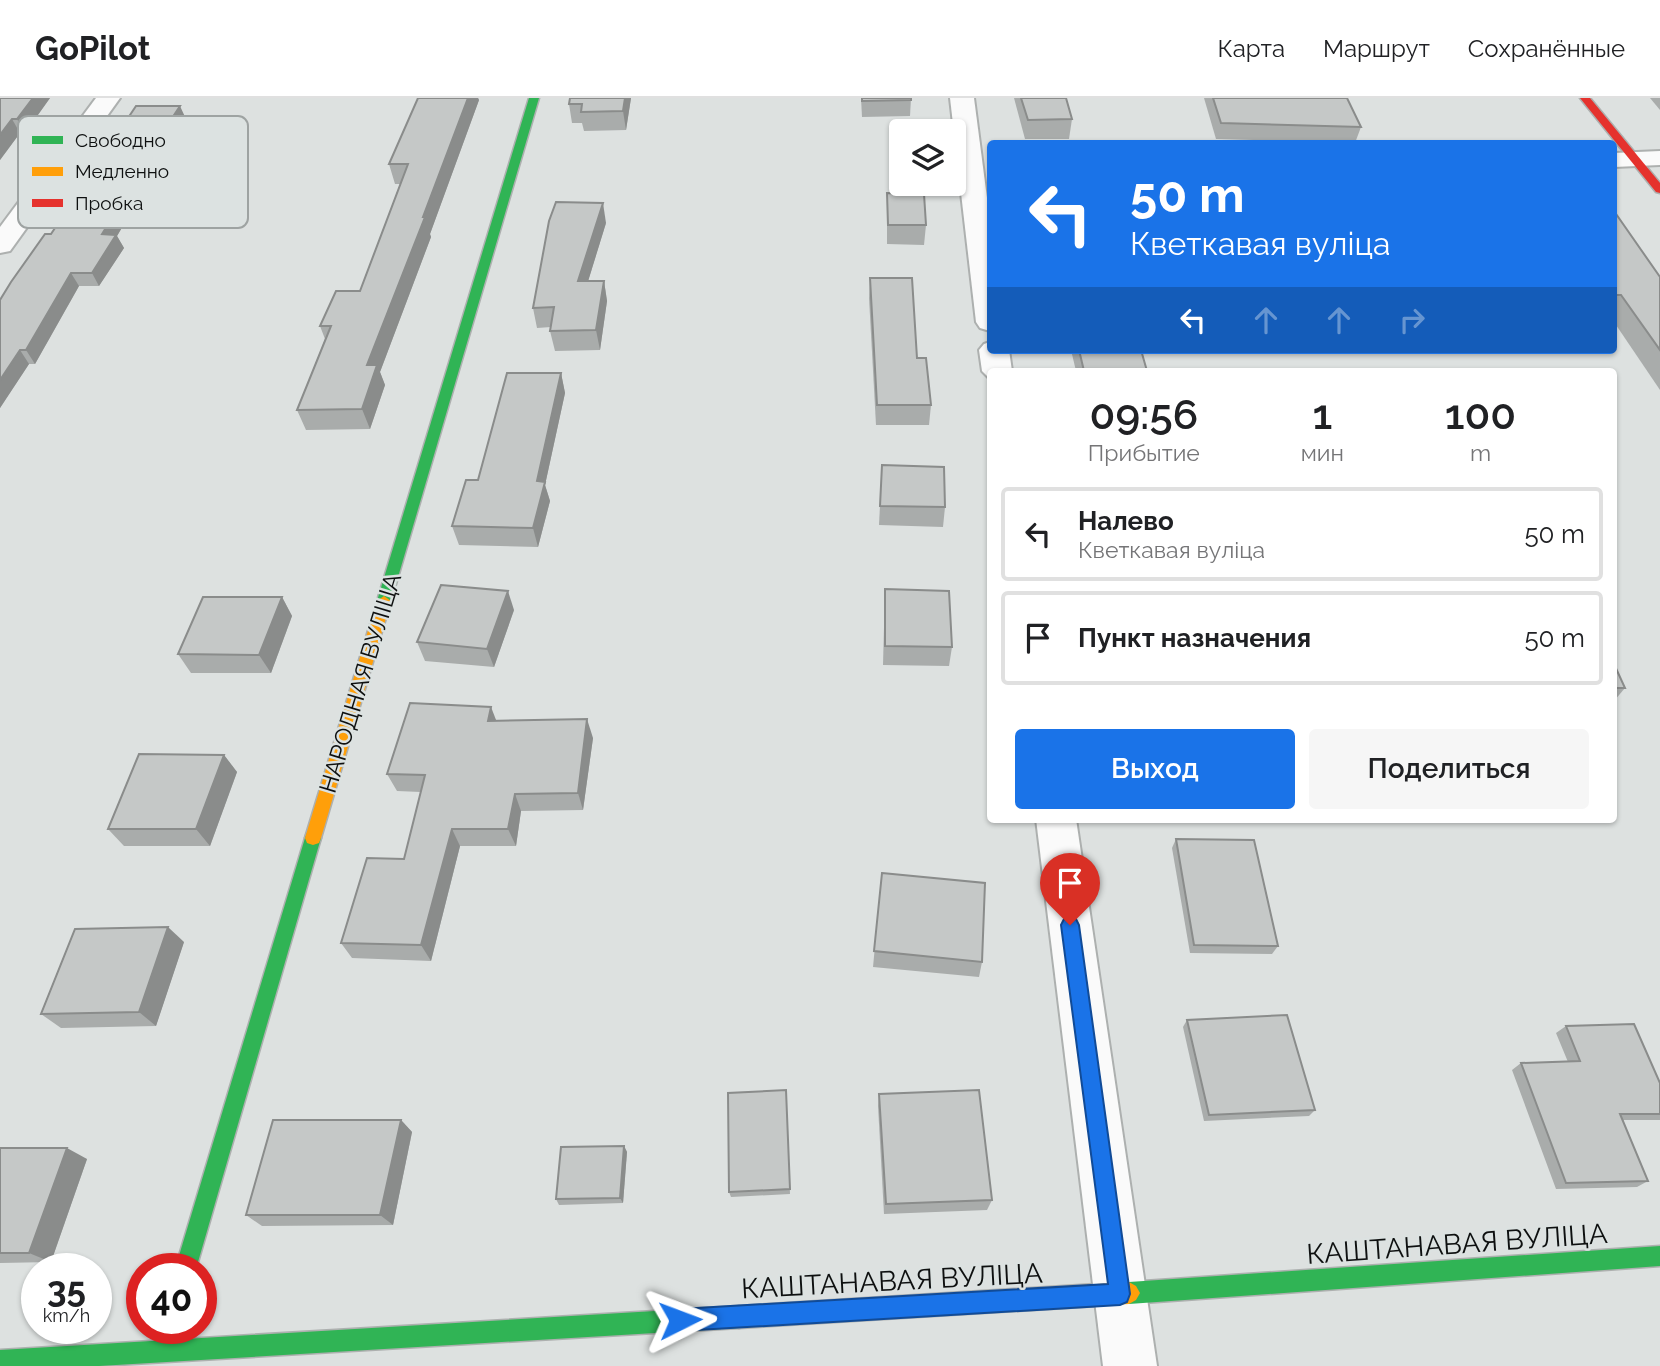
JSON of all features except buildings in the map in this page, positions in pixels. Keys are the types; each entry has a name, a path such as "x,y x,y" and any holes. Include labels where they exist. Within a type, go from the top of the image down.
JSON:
{"street":[{"path":"95,116 108,98"},
{"name":"НАРОДНАЯ ВУЛІЦА","path":"190,1253 534,98"},
{"path":"962,98 981,172 987,272"},
{"path":"1585,98 1660,190"},
{"path":"0,245 18,220"},
{"path":"1057,823 1130,1366"},
{"name":"КАШТАНАВАЯ ВУЛІЦА","path":"0,1361 160,1348 1120,1294 1660,1256"}],"traffic: fast":[{"path":"384,601 534,98"},
{"path":"190,1253 313,838"},
{"path":"1129,1293 1660,1256"},
{"path":"0,1361 739,1317"}],"traffic: slow":[{"path":"313,838 384,601"},
{"path":"739,1317 1129,1293"}],"traffic: jam":[{"path":"1585,98 1660,190"}],"route":[{"path":"680,1320 1120,1294 1070,925"}]}
